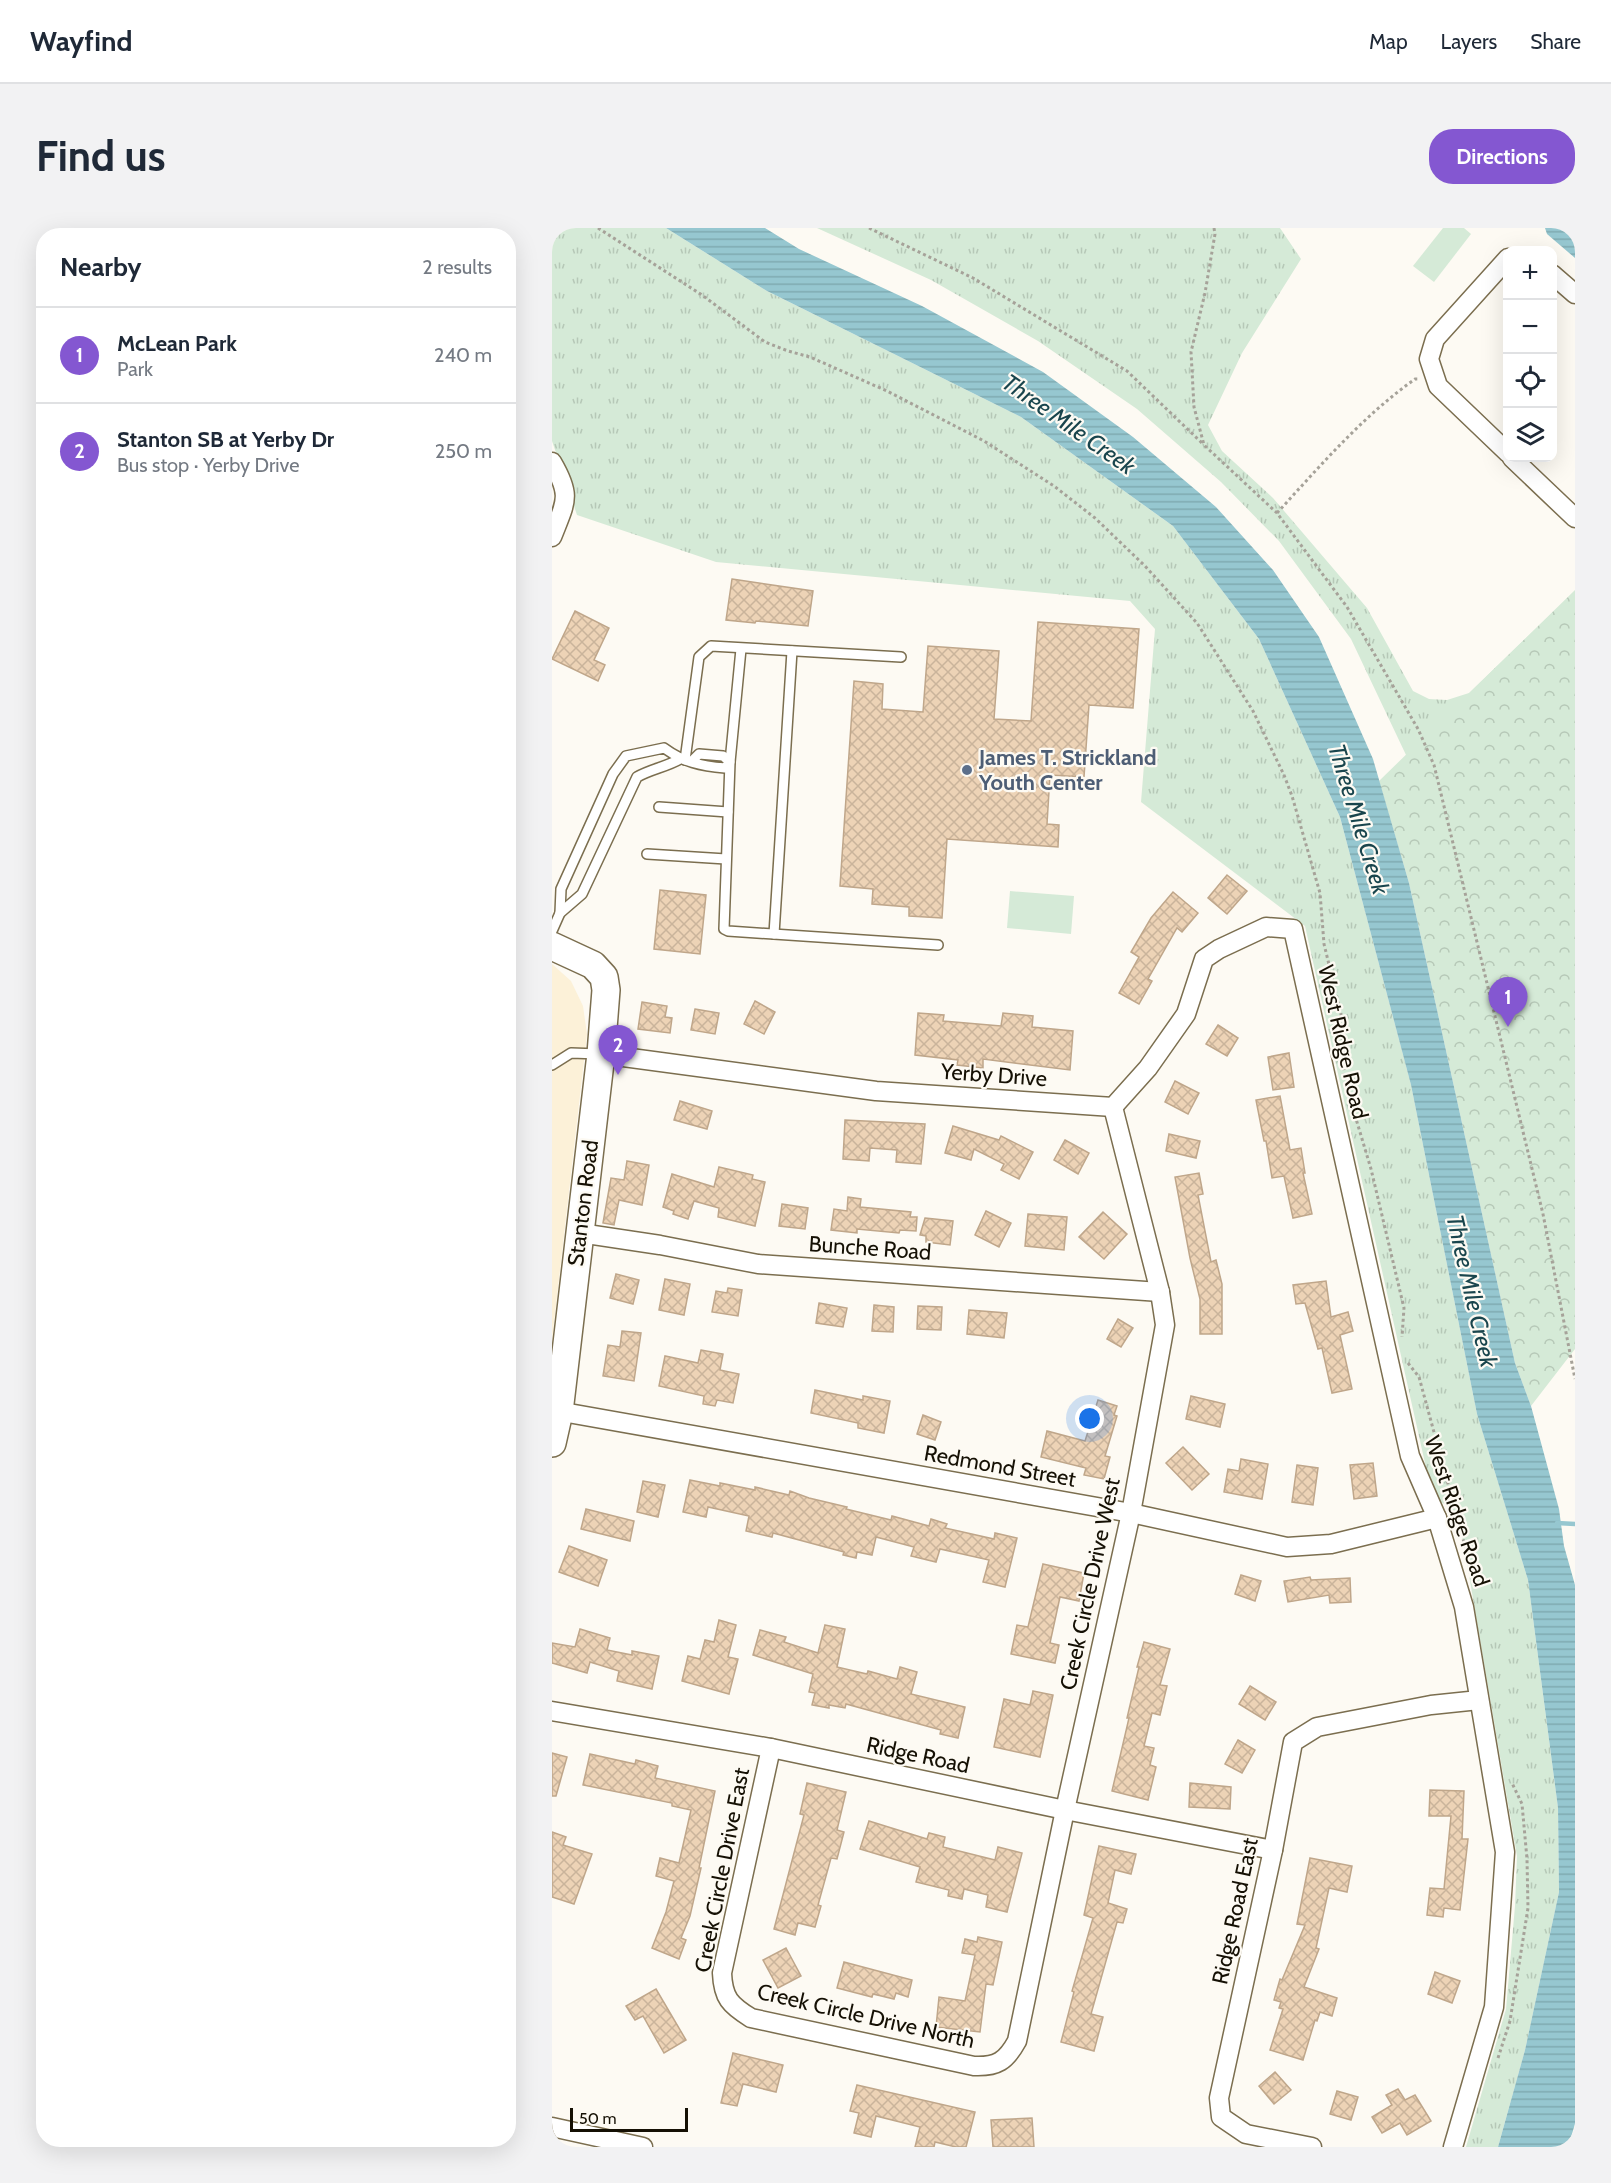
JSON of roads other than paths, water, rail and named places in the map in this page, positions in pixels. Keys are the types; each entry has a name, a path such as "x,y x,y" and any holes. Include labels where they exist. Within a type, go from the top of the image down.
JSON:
{"street":[{"path":"1503,264 1435,339 1429,359 1438,386 1503,448"},
{"path":"1557,278 1575,294"},
{"path":"552,462 564,482 565,503 552,537"},
{"path":"1516,462 1575,518"},
{"name":"West Ridge Road","path":"1113,1107 1148,1068 1185,1014 1204,958 1266,927 1293,929 1410,1456 1437,1518 1464,1607 1505,1852 1494,2007 1453,2147"},
{"name":"Stanton Road","path":"552,945 593,965 604,978 606,990 601,1054 580,1233 566,1313 552,1443"},
{"name":"Yerby Drive","path":"601,1054 876,1091 1113,1107"},
{"name":"Creek Circle Drive West","path":"998,2063 1009,2056 1017,2041 1065,1810 1131,1513 1165,1324 1160,1292 1113,1107"},
{"name":"Bunche Road","path":"580,1233 660,1245 758,1264 1160,1292"},
{"name":"Redmond Street","path":"555,1411 1131,1513 1287,1547 1331,1544 1437,1518"},
{"name":"Ridge Road East","path":"1312,2147 1246,2134 1221,2117 1219,2098 1273,1850 1293,1742 1317,1727 1431,1705 1479,1700"},
{"name":"Ridge Road","path":"552,1711 771,1748 1065,1810 1273,1850"},
{"name":"Creek Circle Drive East","path":"729,2000 723,1990 722,1973 771,1748"},
{"name":"Creek Circle Drive North","path":"729,2000 737,2010 751,2018 974,2066 987,2067 998,2063"},
{"path":"552,2127 643,2147"}],"lane":[{"path":"686,760 699,657 711,646 901,657"},
{"path":"741,649 730,762 724,929 938,945"},
{"path":"774,934 792,651"},
{"path":"552,931 560,913 561,889 613,774 626,756 664,748 701,766 725,768 730,762"},
{"path":"560,913 582,894 637,777 650,770 665,768 686,760"},
{"path":"659,807 728,812"},
{"path":"647,854 726,859"},
{"path":"552,1065 571,1053 601,1054"}],"water":[{"name":"Three Mile Creek","path":"666,228 765,228 799,249 922,306 1043,372 1133,437 1216,507 1273,570 1319,637 1373,759 1409,883 1515,1363 1531,1406 1559,1509 1564,1546 1575,1585 1575,2124 1568,2147 1498,2147 1525,2050 1559,1892 1558,1808 1528,1580 1477,1414 1411,1085 1340,817 1259,639 1173,526 1021,417 767,291"},
{"path":"1545,228 1575,228 1575,258 1547,234"}],"waterway":[{"path":"1557,1523 1575,1524"}],"place":[{"name":"James T. Strickland Youth Center","path":"967,770"},
{"name":"McLean Park","path":"1508,1027"},
{"name":"Stanton SB at Yerby Dr","path":"618,1075"}]}
